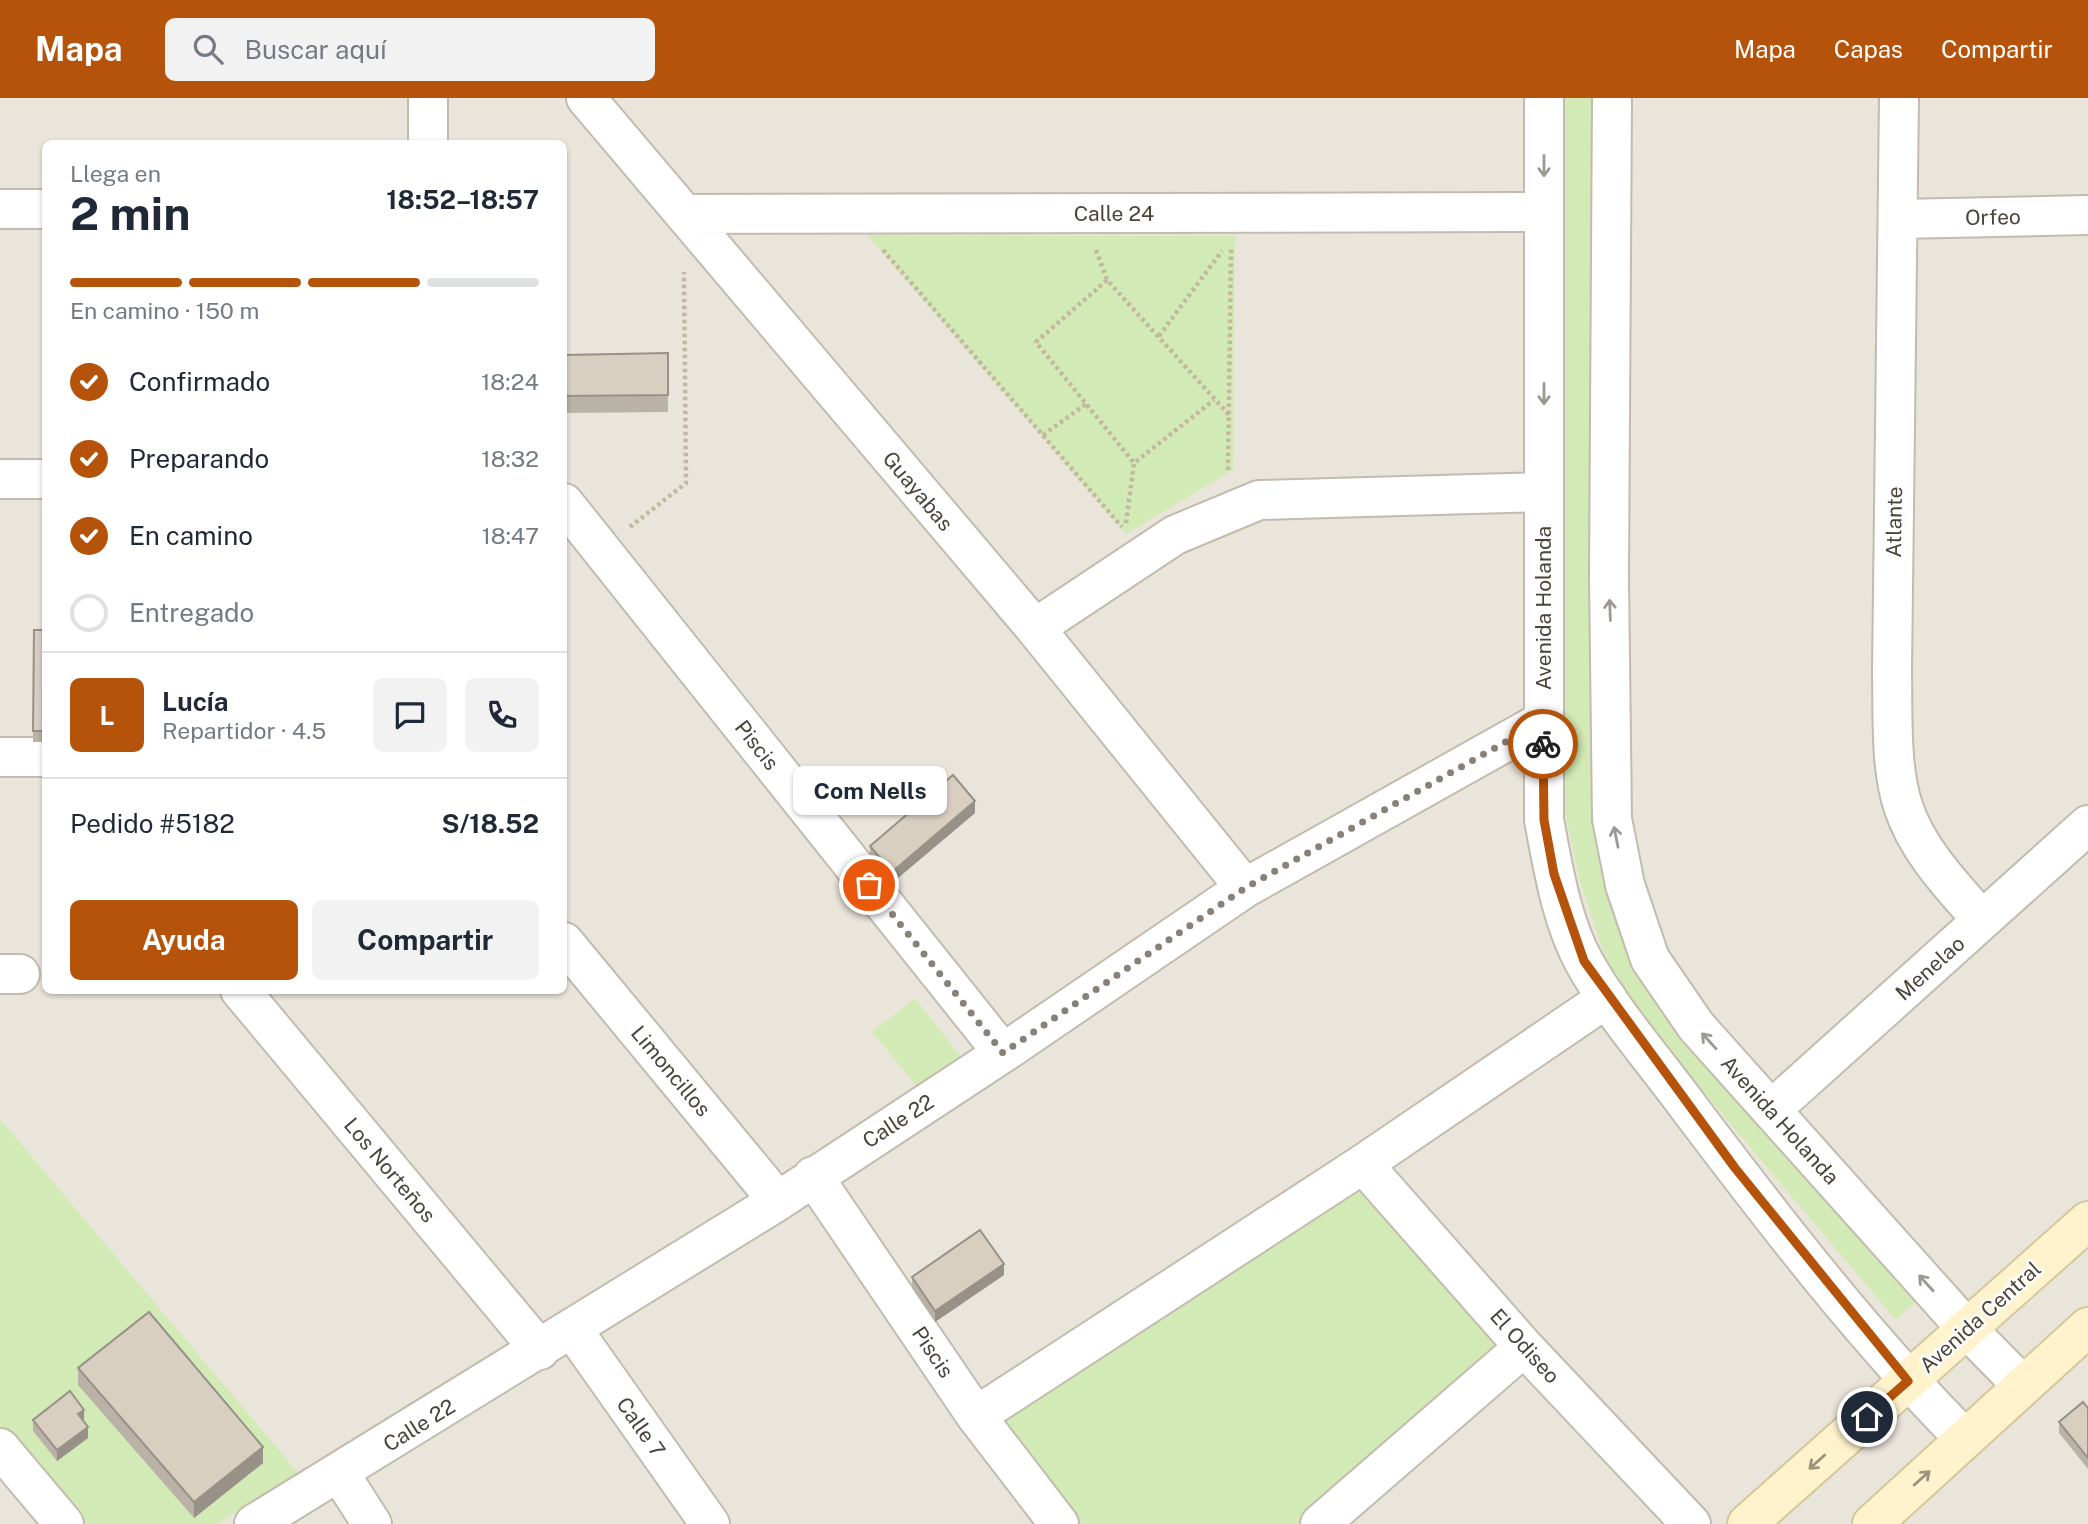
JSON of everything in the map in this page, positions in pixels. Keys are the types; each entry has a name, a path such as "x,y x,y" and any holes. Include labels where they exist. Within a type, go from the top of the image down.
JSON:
{"main road":[{"name":"Avenida Central","path":"1747,1524 2088,1221"},
{"path":"1872,1524 2088,1327"}],"street":[{"path":"428,98 428,140"},
{"name":"Guayabas","path":"586,98 1035,628 1245,888"},
{"name":"Avenida Holanda","path":"1544,98 1544,820 1554,874 1584,961 1607,998 1735,1168 1908,1381 1965,1439"},
{"name":"Avenida Holanda","path":"1612,98 1609,577 1612,819 1625,885 1650,960 1696,1026 1967,1329 2023,1386"},
{"name":"Atlante","path":"1899,98 1892,671 1894,742 1903,806 1937,870 1982,920"},
{"path":"0,209 42,209"},
{"name":"Calle 24","path":"684,214 1544,212"},
{"name":"Orfeo","path":"1898,219 2088,215"},
{"path":"0,479 42,479"},
{"path":"1035,628 1175,535 1259,500 1543,492"},
{"name":"Piscis","path":"567,507 1003,1053"},
{"name":"Calle 22","path":"254,1524 573,1330 778,1200 1003,1053 1245,888 1543,721"},
{"path":"0,757 42,757"},
{"name":"Menelao","path":"1771,1110 2088,825"},
{"name":"Limoncillos","path":"567,946 778,1200"},
{"name":"Los Norteños","path":"243,994 540,1350"},
{"path":"976,1416 1363,1164 1607,998"},
{"name":"El Odiseo","path":"1363,1164 1524,1347 1691,1524"},
{"name":"Piscis","path":"813,1176 976,1416 1059,1524"},
{"name":"Calle 7","path":"573,1330 710,1524"},
{"path":"1320,1524 1524,1347"},
{"path":"0,1448 64,1524"},
{"path":"340,1474 372,1524"}],"path":[{"path":"602,549 686,483 684,214"},
{"path":"1092,239 1107,280 1230,416"},
{"path":"1159,336 1231,239 1230,468 1219,475"},
{"path":"882,249 1125,531"},
{"path":"1107,280 1036,342 1135,463"},
{"path":"1125,531 1135,463 1213,400"},
{"path":"1043,435 1086,404"},
{"path":"1125,531 1135,525"}],"shaded area":[{"path":"0,98 2088,98 2088,1524 0,1524"}],"green space":[{"path":"1557,98 1599,98 1636,967 1915,1302 1896,1320 1615,987 1580,881 1565,812"},
{"path":"867,235 1235,236 1233,470 1126,534"},
{"path":"915,998 961,1057 920,1090 872,1032"},
{"path":"0,1119 298,1473 217,1524 59,1524 0,1453"},
{"path":"1362,1188 1504,1348 1297,1524 1082,1524 1001,1418"}],"building":[{"path":"668,353 668,395 567,396 567,355"},
{"path":"34,630 42,630 42,731 33,731"},
{"path":"953,775 975,801 892,872 870,846"},
{"path":"980,1230 1004,1264 935,1311 912,1277"},
{"path":"149,1312 263,1447 194,1502 78,1368"},
{"path":"70,1391 84,1410 78,1414 88,1427 57,1450 33,1420"},
{"path":"2083,1402 2088,1408 2088,1458 2059,1422"}],"way so far":[{"path":"869,885 1003,1053 1245,888 1543,721 1543,744"}],"place":[{"name":"Com Nells","path":"869,885"}],"route":[{"path":"1543,744 1544,820 1554,874 1569,925 1584,961 1607,998 1735,1168 1908,1381 1867,1417"}]}
